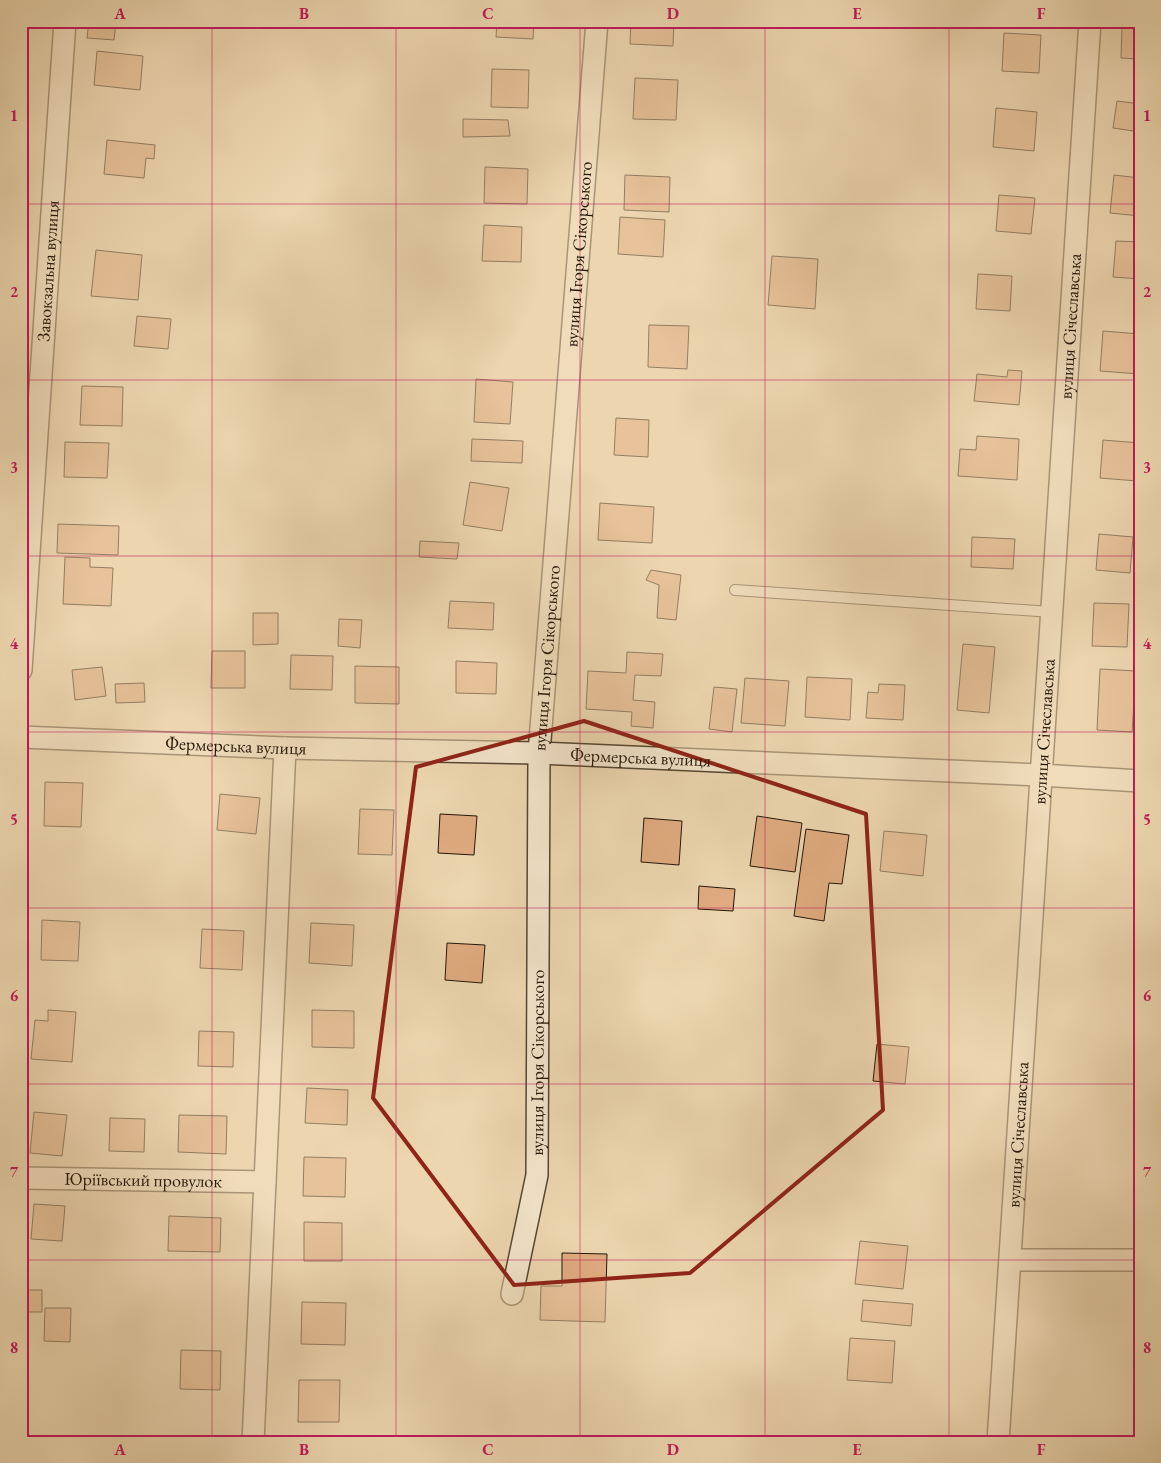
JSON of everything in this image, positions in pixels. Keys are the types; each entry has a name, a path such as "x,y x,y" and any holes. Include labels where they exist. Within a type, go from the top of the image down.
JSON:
{"street":[{"name":"Завокзальна вулиця","path":"21,670 65,21"},
{"name":"вулиця Ігоря Сікорського","path":"512,1294 537,1175 539,753 597,21"},
{"name":"вулиця Січеславська","path":"998,1442 1090,21"},
{"name":"Фермерська вулиця","path":"21,737 285,748 539,753 1140,781"},
{"path":"253,1442 285,748"},
{"name":"Юріївський провулок","path":"21,1178 265,1182"},
{"path":"1010,1260 1140,1260"}],"lane":[{"path":"735,590 1052,612"}],"highlighted area":[{"path":"584,721 866,814 883,1110 690,1273 514,1285 373,1098 416,767"}],"building":[{"path":"89,21 116,21 114,40 87,38"},
{"path":"497,21 534,21 533,39 496,37"},
{"path":"631,21 674,21 673,46 630,44"},
{"path":"1122,27 1140,28 1140,59 1121,58"},
{"path":"1004,33 1041,35 1039,73 1002,71"},
{"path":"97,51 143,56 140,90 94,85"},
{"path":"492,69 529,70 528,108 491,107"},
{"path":"635,78 678,80 676,120 633,119"},
{"path":"1117,101 1140,104 1140,132 1113,128"},
{"path":"996,108 1037,112 1034,151 993,147"},
{"path":"463,119 508,120 510,136 463,137"},
{"path":"107,140 155,145 154,159 146,158 144,178 104,174"},
{"path":"485,167 528,169 527,204 484,203"},
{"path":"625,175 670,177 669,212 624,210"},
{"path":"1114,175 1140,178 1140,216 1110,213"},
{"path":"999,195 1035,198 1031,234 996,231"},
{"path":"620,217 665,220 663,257 618,254"},
{"path":"484,225 522,227 521,262 482,261"},
{"path":"1116,241 1140,242 1140,279 1113,277"},
{"path":"96,250 142,255 138,300 91,296"},
{"path":"772,256 818,259 815,309 768,305"},
{"path":"978,274 1012,276 1010,311 976,309"},
{"path":"137,316 171,319 168,349 134,346"},
{"path":"649,325 689,326 687,369 648,367"},
{"path":"1103,331 1140,334 1140,374 1100,371"},
{"path":"1008,370 1022,371 1019,405 974,401 977,374 1007,377"},
{"path":"476,379 513,382 510,424 474,422"},
{"path":"82,386 123,387 122,426 80,425"},
{"path":"616,418 649,420 648,457 614,455"},
{"path":"977,436 1019,439 1017,480 958,476 960,449 976,450"},
{"path":"472,439 523,441 522,463 471,461"},
{"path":"1103,440 1140,443 1137,481 1100,478"},
{"path":"65,442 109,443 107,478 64,477"},
{"path":"470,482 509,488 502,531 463,525"},
{"path":"600,503 654,507 652,543 598,540"},
{"path":"58,524 119,526 118,555 57,553"},
{"path":"1099,534 1133,537 1130,573 1096,570"},
{"path":"972,537 1015,539 1013,569 971,567"},
{"path":"420,541 459,543 457,559 419,557"},
{"path":"65,557 90,558 90,567 113,568 111,606 63,604"},
{"path":"651,570 681,575 676,620 657,618 659,585 646,580"},
{"path":"450,601 494,603 493,630 448,628"},
{"path":"1094,603 1129,604 1127,647 1092,646"},
{"path":"1135,612 1140,612 1140,649 1134,649"},
{"path":"253,613 278,613 278,644 253,645"},
{"path":"339,619 362,620 360,648 338,646"},
{"path":"963,644 995,647 989,713 957,710"},
{"path":"212,651 245,651 245,688 211,688"},
{"path":"627,652 663,654 661,676 635,675 633,700 655,702 653,728 631,726 632,712 586,709 588,671 626,673"},
{"path":"291,655 333,656 332,690 290,689"},
{"path":"456,661 497,663 496,694 456,693"},
{"path":"355,666 399,667 399,704 355,703"},
{"path":"102,667 106,696 75,700 72,670"},
{"path":"1100,669 1136,671 1132,732 1097,730"},
{"path":"807,677 852,679 850,720 805,717"},
{"path":"745,678 789,681 785,726 741,723"},
{"path":"144,683 145,702 116,703 115,684"},
{"path":"879,684 905,685 903,720 866,718 868,692 878,693"},
{"path":"714,687 737,689 732,732 709,729"},
{"path":"45,782 83,783 81,827 44,826"},
{"path":"220,794 260,798 256,834 217,830"},
{"path":"360,809 394,810 392,855 358,854"},
{"path":"440,814 477,816 474,855 438,853"},
{"path":"757,816 802,823 795,872 750,866"},
{"path":"644,818 682,821 679,865 641,862"},
{"path":"806,829 849,835 842,884 829,883 824,921 794,916"},
{"path":"884,831 927,835 923,876 880,871"},
{"path":"699,886 735,889 733,911 698,909"},
{"path":"42,920 80,922 78,961 41,960"},
{"path":"311,923 354,925 352,966 309,963"},
{"path":"202,929 244,931 242,970 200,968"},
{"path":"447,943 485,945 482,983 445,980"},
{"path":"48,1010 76,1012 72,1062 31,1059 35,1020 48,1021"},
{"path":"312,1010 354,1011 354,1048 312,1047"},
{"path":"199,1031 234,1032 233,1067 198,1066"},
{"path":"877,1044 909,1047 905,1084 873,1081"},
{"path":"307,1088 348,1090 347,1125 305,1123"},
{"path":"34,1112 67,1115 62,1156 30,1153"},
{"path":"179,1115 227,1116 226,1154 178,1152"},
{"path":"110,1118 145,1119 144,1152 109,1151"},
{"path":"304,1157 346,1158 345,1197 303,1196"},
{"path":"34,1204 65,1206 62,1241 31,1239"},
{"path":"169,1216 221,1218 220,1252 168,1251"},
{"path":"304,1222 342,1223 342,1261 304,1261"},
{"path":"860,1241 908,1246 903,1289 855,1284"},
{"path":"562,1253 607,1254 605,1322 540,1320 541,1286 562,1286"},
{"path":"21,1290 42,1290 42,1312 21,1312"},
{"path":"863,1300 913,1304 911,1326 861,1321"},
{"path":"302,1302 346,1303 345,1345 301,1344"},
{"path":"45,1308 71,1308 70,1342 44,1341"},
{"path":"850,1338 895,1341 892,1383 847,1380"},
{"path":"181,1350 221,1351 220,1390 180,1389"},
{"path":"299,1380 340,1380 339,1422 298,1422"},
{"path":"349,1436 350,1442 305,1441"}]}
